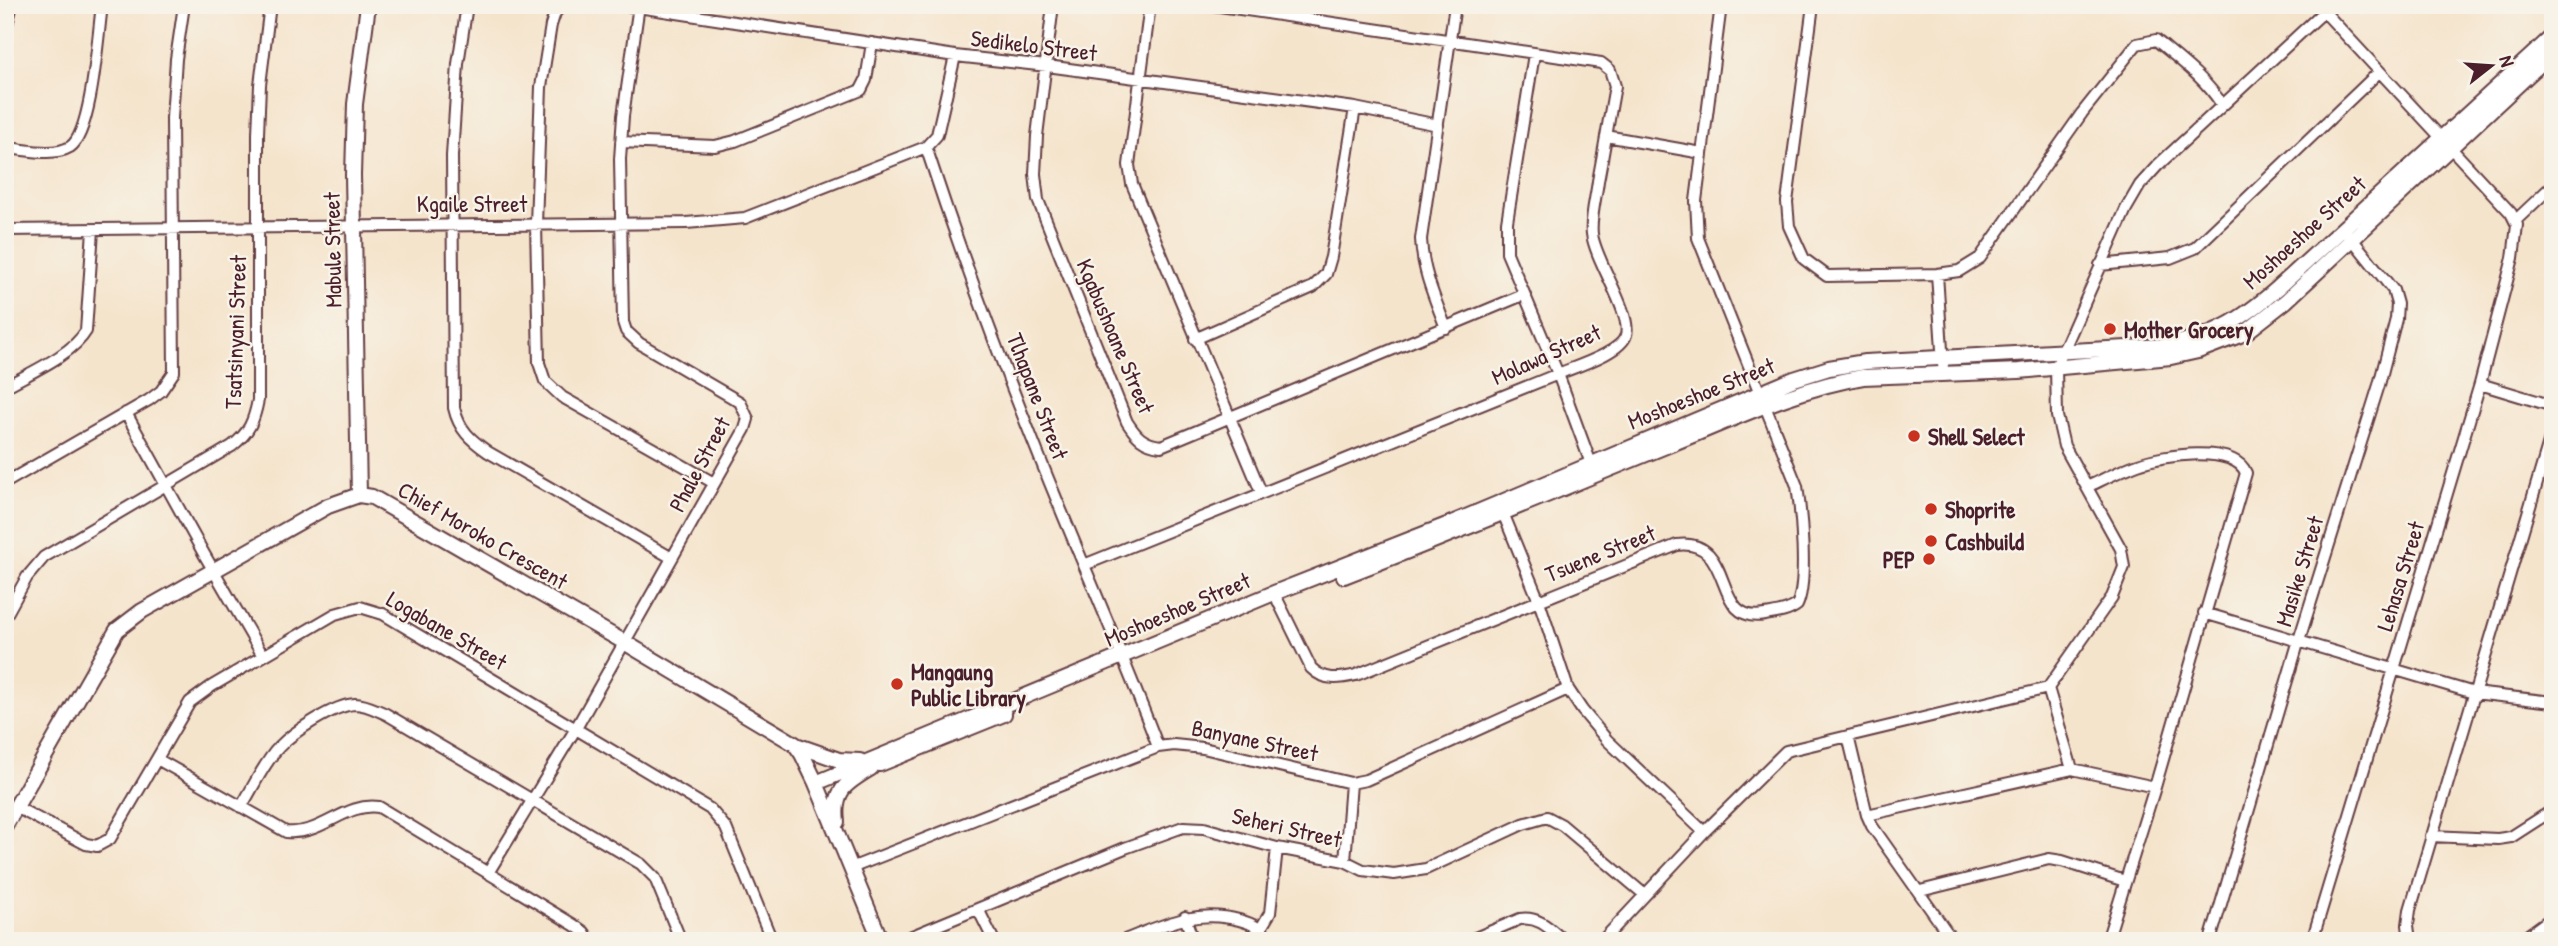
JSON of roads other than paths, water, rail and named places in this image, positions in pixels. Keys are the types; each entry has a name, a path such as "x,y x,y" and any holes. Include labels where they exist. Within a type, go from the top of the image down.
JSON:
{"street":[{"path":"5,32 12,5"},
{"path":"5,148 55,152 68,148 78,140 86,121 102,5"},
{"path":"5,483 161,391 174,372 173,89 184,5"},
{"name":"Tsatsinyani Street","path":"5,618 27,577 44,557 232,446 243,438 255,419 259,97 270,5"},
{"name":"Mabule Street","path":"359,495 353,226 355,104 368,5"},
{"path":"467,5 454,104 454,408 458,422 464,432 488,452 672,558"},
{"path":"562,5 555,13 551,25 541,87 536,224 539,363 545,381 562,397 714,483"},
{"name":"Sedikelo Street","path":"625,5 955,56 1354,108 1437,125"},
{"name":"Kgabushoane Street","path":"1053,5 1035,161 1038,200 1127,422 1137,437 1146,443 1160,446 1523,295"},
{"path":"1150,5 1129,165 1132,184 1261,492"},
{"name":"Molawa Street","path":"1084,565 1558,374 1605,354 1619,345 1626,335 1625,320 1592,234 1615,86 1610,70 1601,63 1213,5"},
{"path":"1446,328 1430,284 1420,239 1455,5"},
{"name":"Tsuene Street","path":"1278,601 1311,668 1318,675 1335,679 1356,675 1677,545 1696,545 1714,560 1732,603 1745,615 1754,617 1783,612 1797,605 1801,585 1802,518 1797,486 1698,238 1696,201 1721,5"},
{"path":"1813,5 1787,202 1789,226 1804,259 1827,276 1937,274 1959,271 1980,258 2082,113 2137,44 2156,40 2193,71 2215,94 2222,106"},
{"name":"Phale Street","path":"488,873 575,730 745,429 748,419 740,402 639,343 626,331 621,296 621,142 639,6"},
{"path":"1602,941 1704,832 1786,751 2048,688 2112,597 2123,575 2121,549 2062,439 2057,416 2056,367 2062,352 2100,265 2140,185 2325,8 2379,72 2511,213 2515,221 2553,185"},
{"name":"Moshoeshoe Street","path":"2446,144 2553,36"},
{"path":"621,142 715,146 747,136 861,90 866,80 872,43"},
{"name":"Moshoeshoe Street","path":"1593,469 1839,381 1863,377 2056,367 2171,357 2222,343 2245,333 2270,314 2347,234 2553,52"},
{"path":"1534,54 1507,222 1507,253 1558,374 1593,469"},
{"path":"926,146 937,135 942,121 955,56"},
{"path":"2100,265 2170,258 2195,248 2379,72"},
{"path":"1195,339 1292,297 1313,286 1326,274 1331,257 1354,108"},
{"path":"1606,136 1702,152"},
{"name":"Kgaile Street","path":"5,230 259,229 721,221 745,218 926,146"},
{"name":"Tlhapane Street","path":"926,146 963,259 1039,457 1125,661 1158,747"},
{"name":"Lehasa Street","path":"2312,941 2480,384 2513,258 2517,229 2515,221"},
{"path":"5,387 60,355 80,341 86,331 93,229"},
{"name":"Moshoeshoe Street","path":"817,785 1593,469 1794,379 1849,363 2164,346 2195,340 2217,332 2260,303 2347,234"},
{"name":"Masike Street","path":"2210,941 2379,385 2396,318 2398,304 2393,290 2347,234"},
{"path":"1937,274 1944,374"},
{"path":"2480,384 2553,405"},
{"path":"126,413 263,656"},
{"path":"2410,941 2410,910 2553,429"},
{"path":"2087,487 2138,464 2169,457 2210,454 2229,457 2242,466 2246,477 2107,941"},
{"path":"5,826 117,630 142,611 328,506 359,495"},
{"name":"Chief Moroko Crescent","path":"359,495 372,497 386,504 795,744 803,754 817,785 881,941"},
{"path":"1501,507 1538,601 1568,689 1607,740 1704,832"},
{"name":"Moshoeshoe Street","path":"1125,661 1451,535 1501,507"},
{"name":"Logabane Street","path":"16,807 86,844 103,844 110,839 190,702 212,686 335,614 360,607 372,609 710,809 726,828 772,941"},
{"path":"2204,612 2474,693 2553,702"},
{"path":"2048,688 2072,769"},
{"path":"1345,862 1351,783 1366,780 1568,689"},
{"path":"241,807 272,755 290,737 323,716 346,705 356,704 386,714 649,871 659,886 681,941"},
{"path":"1848,736 1867,815 1878,835 1953,941"},
{"path":"795,744 839,760 869,764"},
{"name":"Banyane Street","path":"851,868 1158,747 1174,745 1203,748 1351,783"},
{"path":"157,759 286,832 297,833 319,828 360,806 379,807 574,925 584,932 590,941"},
{"path":"839,841 835,808 838,795 848,782 869,764"},
{"path":"1867,815 2072,769 2155,788"},
{"path":"2431,836 2498,839 2511,837 2553,810"},
{"name":"Seheri Street","path":"900,941 1125,848 1183,827 1204,828 1277,848 1345,862 1363,870 1411,873 1426,869 1523,824 1547,817 1562,825 1645,895"},
{"path":"1261,928 1270,913 1277,848"},
{"path":"1920,891 2049,859 2062,860 2125,881"},
{"path":"978,909 993,941"},
{"path":"1122,941 1185,917 1214,915 1261,928 1270,941"},
{"path":"1185,917 1193,941"},
{"path":"2520,941 2553,917"},
{"path":"1468,941 1520,919 1529,918 1543,923 1564,941"}],"place":[{"name":"Mother Grocery","path":"2110,329"},
{"name":"Shell Select","path":"1914,436"},
{"name":"Shoprite","path":"1931,509"},
{"name":"Cashbuild","path":"1931,541"},
{"name":"PEP","path":"1929,559"},
{"name":"Mangaung Public Library","path":"897,684"}]}
